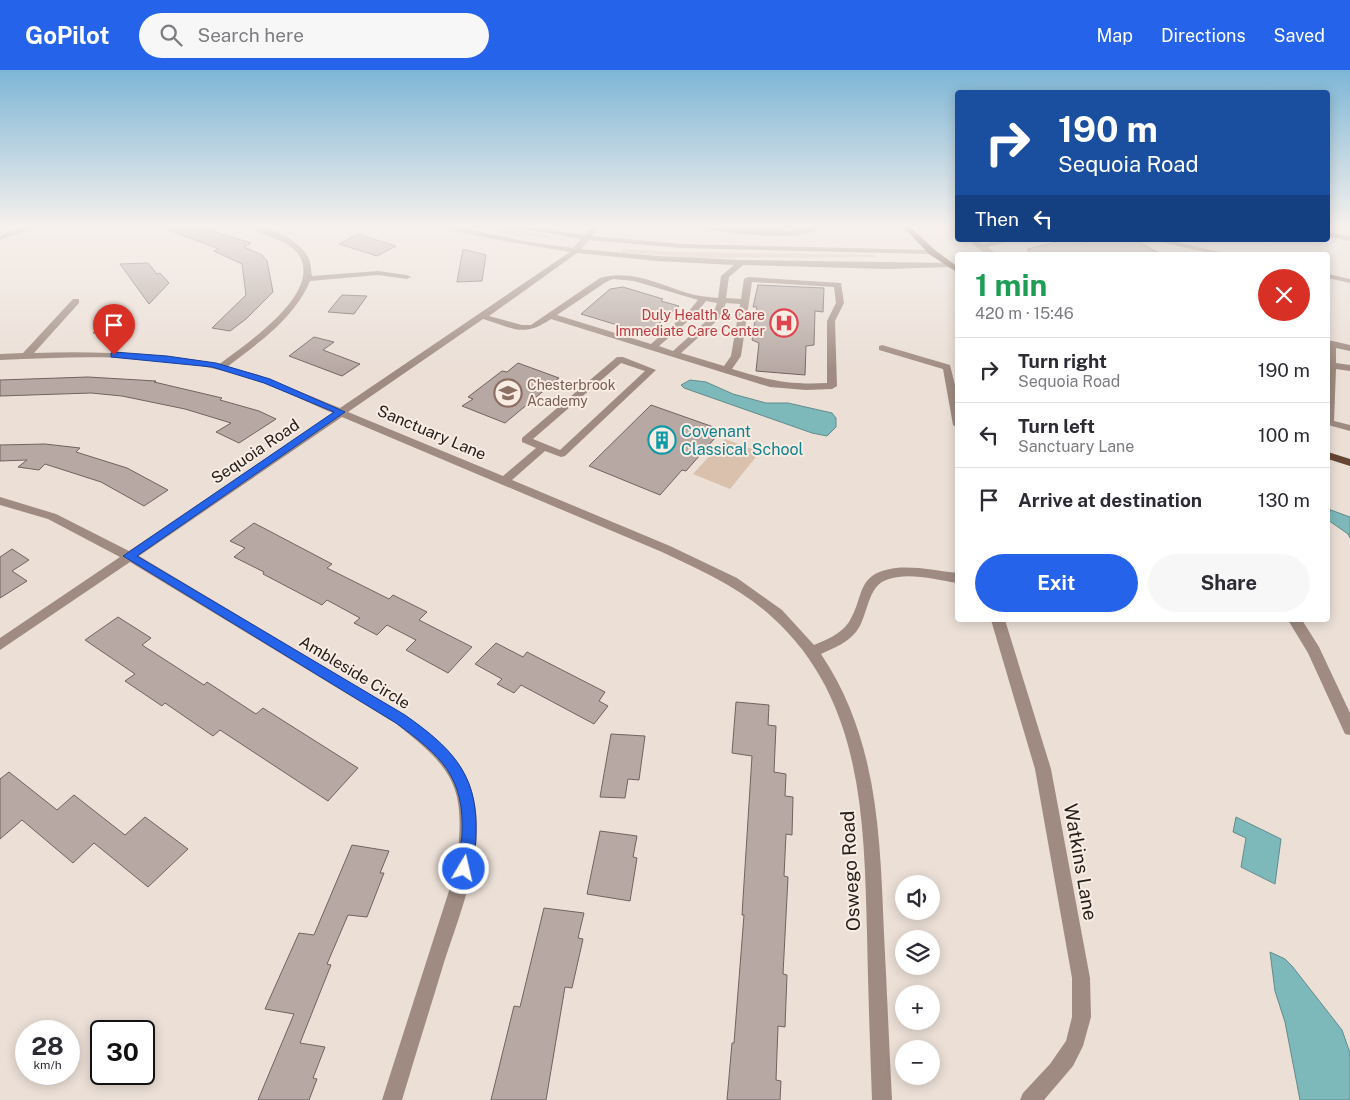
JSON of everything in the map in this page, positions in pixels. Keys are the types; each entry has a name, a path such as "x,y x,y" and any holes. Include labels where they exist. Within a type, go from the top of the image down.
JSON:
{"main road":[{"path":"1330,456 1350,463"}],"street":[{"path":"222,367 283,318 301,295 308,279 307,274"},
{"path":"308,279 366,274"},
{"path":"388,274 407,276"},
{"name":"Sequoia Road","path":"0,645 542,274"},
{"path":"675,354 717,316 722,300 725,276 727,274"},
{"path":"481,316 527,328 533,327 603,280 614,276 629,278 704,299 744,302"},
{"path":"1330,276 1350,281"},
{"path":"552,316 770,384 806,387 832,386 831,321 840,303 838,285 748,279 736,356 726,370"},
{"path":"652,347 690,314 704,299"},
{"path":"26,356 76,301"},
{"path":"1330,384 1330,343 1350,348"},
{"path":"882,348 947,367 955,410"},
{"name":"Sanctuary Lane","path":"0,357 129,355 167,358 222,367 278,385 714,570 768,606 790,625 812,652"},
{"path":"620,359 651,370 561,454 543,447 526,440 620,359"},
{"path":"1331,365 1350,368"},
{"path":"1330,423 1350,428"},
{"path":"505,481 543,447"},
{"name":"Ambleside Circle","path":"0,501 30,507 62,519 129,556 400,719 430,740 457,770 466,792 469,812 469,838 464,869 392,1100"},
{"path":"812,652 846,634 855,624 868,586 877,578 888,574 902,573 955,578"},
{"name":"Watkins Lane","path":"999,622 1043,770 1081,978 1083,1010 1079,1035 1069,1056 1030,1100"},
{"path":"1296,622 1317,658 1350,729"},
{"name":"Oswego Road","path":"812,652 840,699 864,768 869,805 873,875 882,1100"}],"shaded area":[{"path":"725,439 760,452 730,489 693,474"}],"water":[{"path":"690,380 706,382 733,394 766,403 788,403 832,413 836,418 836,427 827,436 812,433 684,388 681,385"},
{"path":"1330,510 1350,517 1350,538 1348,534 1330,521"},
{"path":"1236,817 1281,839 1275,884 1241,867 1246,838 1233,832"},
{"path":"1270,952 1285,959 1292,966 1342,1030 1350,1053 1350,1100 1300,1100 1285,1022 1275,991"}],"building":[{"path":"127,274 161,274 169,283 149,304"},
{"path":"243,274 270,274 273,292 246,319 230,331 212,328 246,295"},
{"path":"458,274 483,274 482,281 457,282"},
{"name":"Duly Health & Care Immediate Care Center","path":"758,285 824,288 823,312 815,311 814,345 806,346 805,375 756,371 759,343 752,340 757,307 753,307"},
{"path":"623,287 679,306 647,334 581,314 610,289"},
{"path":"342,295 367,296 354,314 328,312"},
{"path":"111,314 132,314 114,334 93,333"},
{"path":"314,337 334,342 323,350 360,364 342,376 289,356"},
{"name":"Chesterbrook Academy","path":"518,363 559,378 505,423 462,406 473,399 468,397 502,371 507,372"},
{"path":"88,377 156,381 154,382 222,398 220,400 259,411 276,419 239,443 216,432 231,423 185,409 122,396 91,393 0,396 0,380"},
{"name":"Covenant Classical School","path":"651,405 722,430 686,471 682,470 660,495 589,466"},
{"path":"45,444 80,448 76,452 127,468 168,490 144,506 101,482 45,464 39,470 18,467 27,460 0,461 0,445"},
{"path":"254,523 332,564 327,568 389,599 393,595 427,612 419,620 472,647 448,673 406,650 416,640 387,625 377,635 354,623 360,618 327,600 322,605 263,574 264,572 234,557 245,548 230,541"},
{"path":"12,549 29,560 12,571 27,581 0,598 0,557"},
{"path":"118,617 151,638 142,645 204,685 207,682 256,714 263,708 358,768 328,801 220,730 213,736 165,703 162,706 125,681 135,674 85,640"},
{"path":"496,643 523,657 527,652 605,692 599,701 608,706 594,724 521,685 514,693 497,684 502,679 475,664"},
{"path":"736,702 769,705 768,725 776,726 774,772 786,774 785,796 793,797 792,835 786,834 784,876 788,877 783,974 787,975 785,1027 778,1026 776,1080 781,1081 780,1100 727,1100 732,1043 734,1043 744,915 742,915 752,756 732,753"},
{"path":"611,734 645,736 639,780 628,779 625,798 600,797"},
{"path":"9,772 57,810 74,795 125,835 145,817 188,849 148,887 94,843 73,863 22,820 0,839 0,779"},
{"path":"600,831 637,836 633,857 637,858 630,901 587,894"},
{"path":"352,845 389,851 380,873 384,873 367,917 348,915 327,964 331,965 300,1043 325,1047 313,1078 317,1079 309,1100 258,1100 294,1014 265,1009 299,933 314,935"},
{"path":"544,908 584,913 578,938 583,939 572,988 565,987 546,1100 491,1100 514,1006 520,1007"}],"place":[{"name":"Duly Health & Care Immediate Care Center","path":"784,323"},
{"name":"Chesterbrook Academy","path":"508,393"},
{"name":"Covenant Classical School","path":"662,440"}],"route":[{"path":"114,355 167,358 213,365 278,385 341,412 129,556 400,719 430,740 457,770 466,792 469,812 469,838 464,869"}]}
